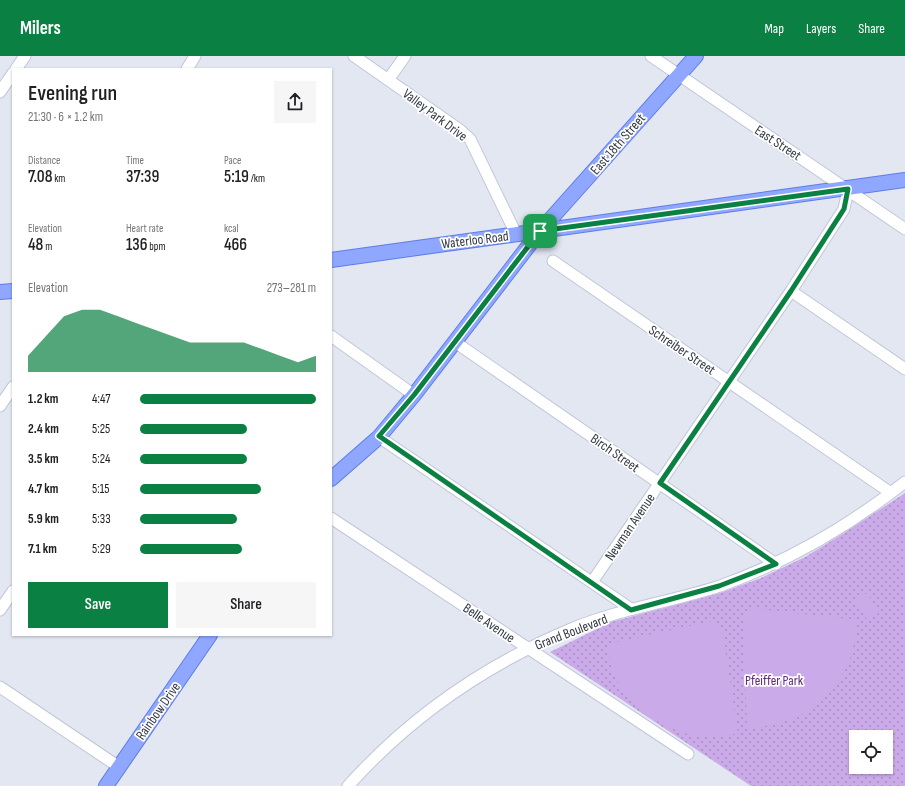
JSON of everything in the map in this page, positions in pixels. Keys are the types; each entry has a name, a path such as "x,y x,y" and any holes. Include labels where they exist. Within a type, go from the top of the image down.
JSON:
{"main road":[{"name":"East 18th Street","path":"540,231 696,56"},
{"name":"Waterloo Road","path":"332,260 404,248 540,231 905,180"},
{"path":"332,478 379,436 414,395 540,231"},
{"path":"0,292 12,291"},
{"name":"Rainbow Drive","path":"106,786 209,636"}],"street":[{"path":"17,68 25,56"},
{"path":"187,68 196,56"},
{"name":"Valley Park Drive","path":"354,56 460,130 470,139 516,234"},
{"path":"388,80 405,56"},
{"name":"East Street","path":"651,56 905,229"},
{"path":"0,92 12,74"},
{"name":"Newman Avenue","path":"592,582 791,291 844,209 848,189"},
{"name":"Schreiber Street","path":"553,261 891,493"},
{"path":"791,291 905,369"},
{"path":"332,337 414,395"},
{"name":"Birch Street","path":"455,342 776,564"},
{"path":"0,406 12,388"},
{"path":"379,436 631,610"},
{"name":"Grand Boulevard","path":"348,786 374,757 414,721 465,685 527,649 572,628 719,586 776,564 828,535 905,482"},
{"name":"Belle Avenue","path":"332,519 688,754"},
{"path":"0,610 12,592"},
{"path":"0,687 119,767"}],"green space":[{"name":"Pfeiffer Park","path":"905,493 905,786 751,786 550,652 611,622 720,593 761,578 805,557"},
{"path":"867,593 880,612 868,621 855,601"},
{"path":"750,608 858,620 853,649 848,663 835,687 825,698 814,707 795,718 747,730 743,617"},
{"path":"712,621 722,629 738,733 713,737 697,736 670,728 645,713 625,694 618,683 611,664 607,644"}],"route":[{"path":"848,189 844,209 791,291 660,483 776,564 719,586 631,610 379,436 414,395 540,231 848,189"}]}
